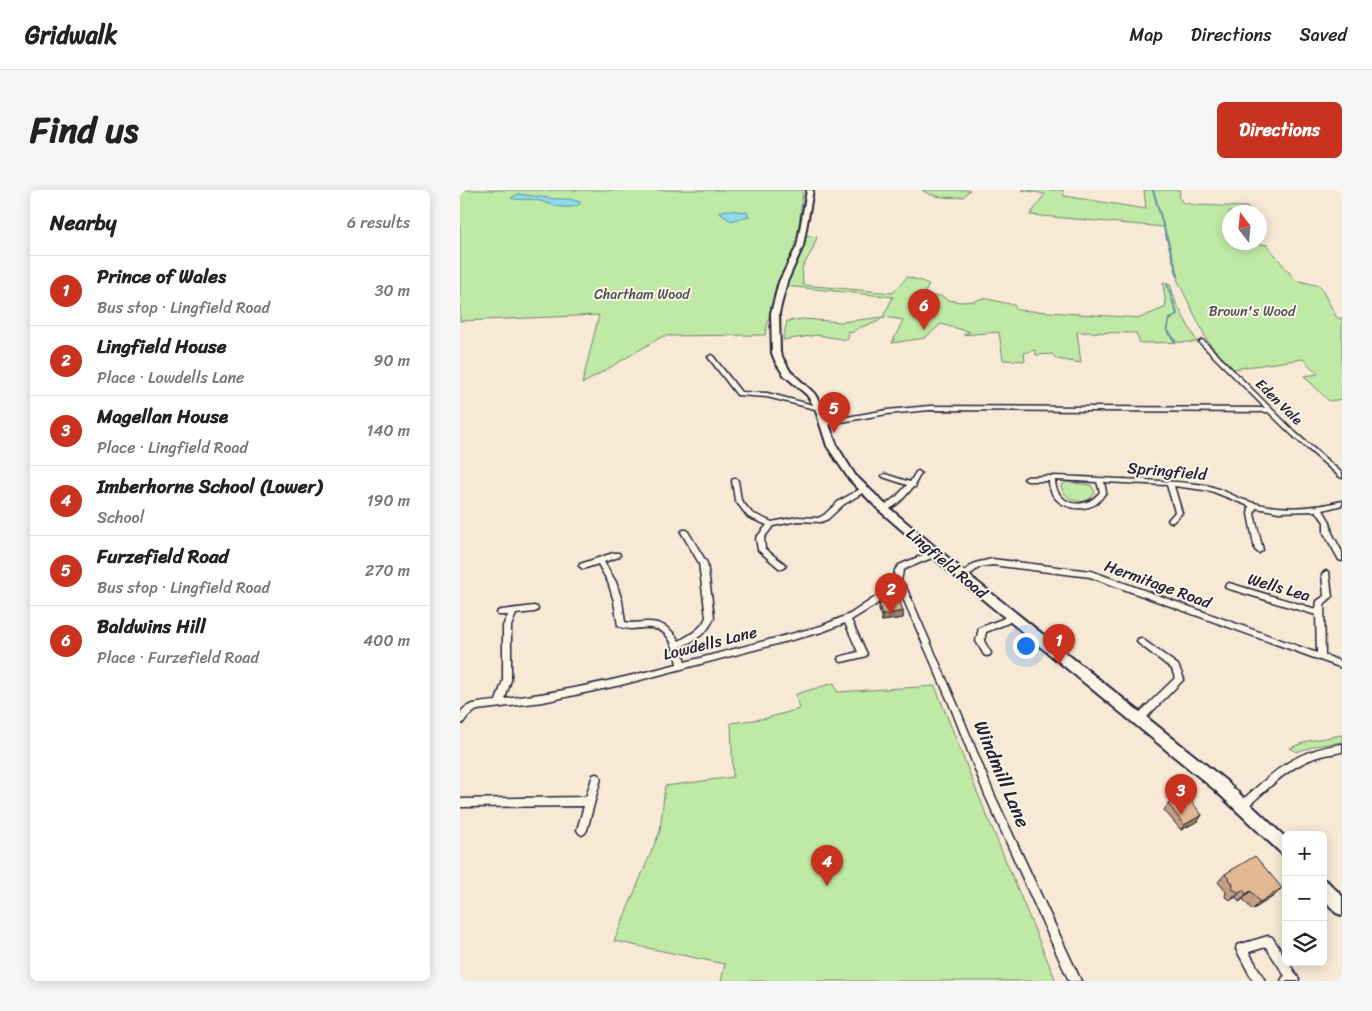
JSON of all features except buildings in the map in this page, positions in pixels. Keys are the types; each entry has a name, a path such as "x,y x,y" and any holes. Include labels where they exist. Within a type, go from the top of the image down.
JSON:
{"street":[{"name":"Lingfield Road","path":"810,192 800,246 783,282 775,314 776,353 780,363 810,393 819,408 837,456 864,490 884,509 962,576 1140,718 1243,805 1282,844"},
{"name":"Eden Vale","path":"1202,342 1269,410 1342,476"},
{"path":"711,357 739,394 767,394 819,408"},
{"path":"824,423 887,412 930,408 1269,410"},
{"path":"884,509 897,501 913,485 918,473"},
{"path":"885,476 913,485"},
{"path":"1052,478 1050,487 1053,495 1060,501 1085,506 1096,501 1103,492 1100,480"},
{"name":"Springfield","path":"1027,479 1100,480 1211,488 1253,505 1285,510 1318,508 1342,503"},
{"path":"735,481 738,500 750,514 770,524 797,519 819,520 826,517 840,503 864,490"},
{"path":"1170,484 1179,513 1170,520"},
{"path":"1253,505 1251,514 1259,550"},
{"path":"1318,508 1327,522 1328,533 1342,558"},
{"path":"770,524 760,538 762,550 782,566"},
{"path":"677,645 703,629 709,623 710,617 703,563 685,532"},
{"name":"Lowdells Lane","path":"462,716 475,707 500,702 543,698 621,682 798,636 847,620 862,612 897,582 899,570 902,567 936,553"},
{"path":"583,566 616,555"},
{"path":"600,561 612,582 618,600 621,624 626,626 649,625 662,628 670,633 677,645 682,666"},
{"name":"Hermitage Road","path":"962,576 978,565 992,562 1092,574 1342,665"},
{"name":"Wells Lea","path":"1321,658 1320,603 1328,597 1326,574"},
{"name":"Windmill Lane","path":"897,582 902,587 956,708 990,795 1075,981"},
{"name":"Wells Lea","path":"1229,586 1320,614"},
{"path":"500,613 534,610"},
{"path":"500,702 506,680 507,626 513,612"},
{"path":"986,653 980,641 982,630 1005,621 1012,616"},
{"path":"842,659 863,654 847,620"},
{"path":"1140,718 1180,679 1175,667 1141,641"},
{"path":"1243,805 1295,760 1328,749 1342,748"},
{"path":"582,830 596,778"},
{"path":"460,803 590,801"},
{"path":"1327,890 1342,907"},
{"path":"1258,981 1241,949 1268,940 1293,979 1287,981"}],"green space":[{"name":"Chartham Wood","path":"460,190 803,190 798,234 817,237 813,249 802,268 803,285 893,293 907,277 929,285 925,292 926,296 941,296 948,300 961,302 975,301 983,298 1014,305 1017,310 1140,318 1166,307 1163,282 1170,284 1176,303 1197,342 1140,343 1136,333 1077,332 1081,363 1057,359 1052,354 1036,355 1035,350 1024,353 1025,361 1003,360 999,332 963,335 970,332 941,324 925,338 892,343 903,320 884,317 852,333 847,331 849,336 847,340 817,335 783,340 787,321 803,319 841,322 883,317 893,297 776,285 765,335 663,336 582,384 599,315 460,321"},
{"path":"922,190 970,190 963,197 941,197"},
{"name":"Brown's Wood","path":"1022,190 1063,190 1064,196 1146,209 1144,190 1180,190 1179,197 1182,202 1194,205 1222,206 1222,250 1267,250 1267,245 1295,280 1320,286 1337,318 1342,318 1342,399 1329,401 1304,376 1318,374 1303,359 1233,369 1208,342 1177,279 1179,277 1164,227 1030,215 1045,194"},
{"path":"1066,482 1091,485 1095,492 1087,500 1076,501 1063,492 1061,486"},
{"path":"834,683 837,692 935,686 1056,981 721,981 725,964 614,941 660,831 665,786 733,777 731,723 767,718 799,709 796,694"},
{"path":"1342,735 1342,742 1315,746 1296,752 1290,748 1308,741"}],"water":[{"path":"518,194 570,199 580,202 580,204 563,207 533,199 511,198"},
{"path":"727,210 747,212 749,216 731,221 718,212"}],"waterway":[{"path":"1153,190 1178,277"},
{"path":"1167,284 1177,314 1170,319"},
{"path":"1172,318 1169,320 1167,330 1175,341"}],"place":[{"name":"Baldwins Hill","path":"924,330"},
{"name":"Furzefield Road","path":"834,433"},
{"name":"Lingfield House","path":"891,614"},
{"name":"Prince of Wales","path":"1059,665"},
{"name":"Magellan House","path":"1181,815"},
{"name":"Imberhorne School (Lower)","path":"827,886"}]}
